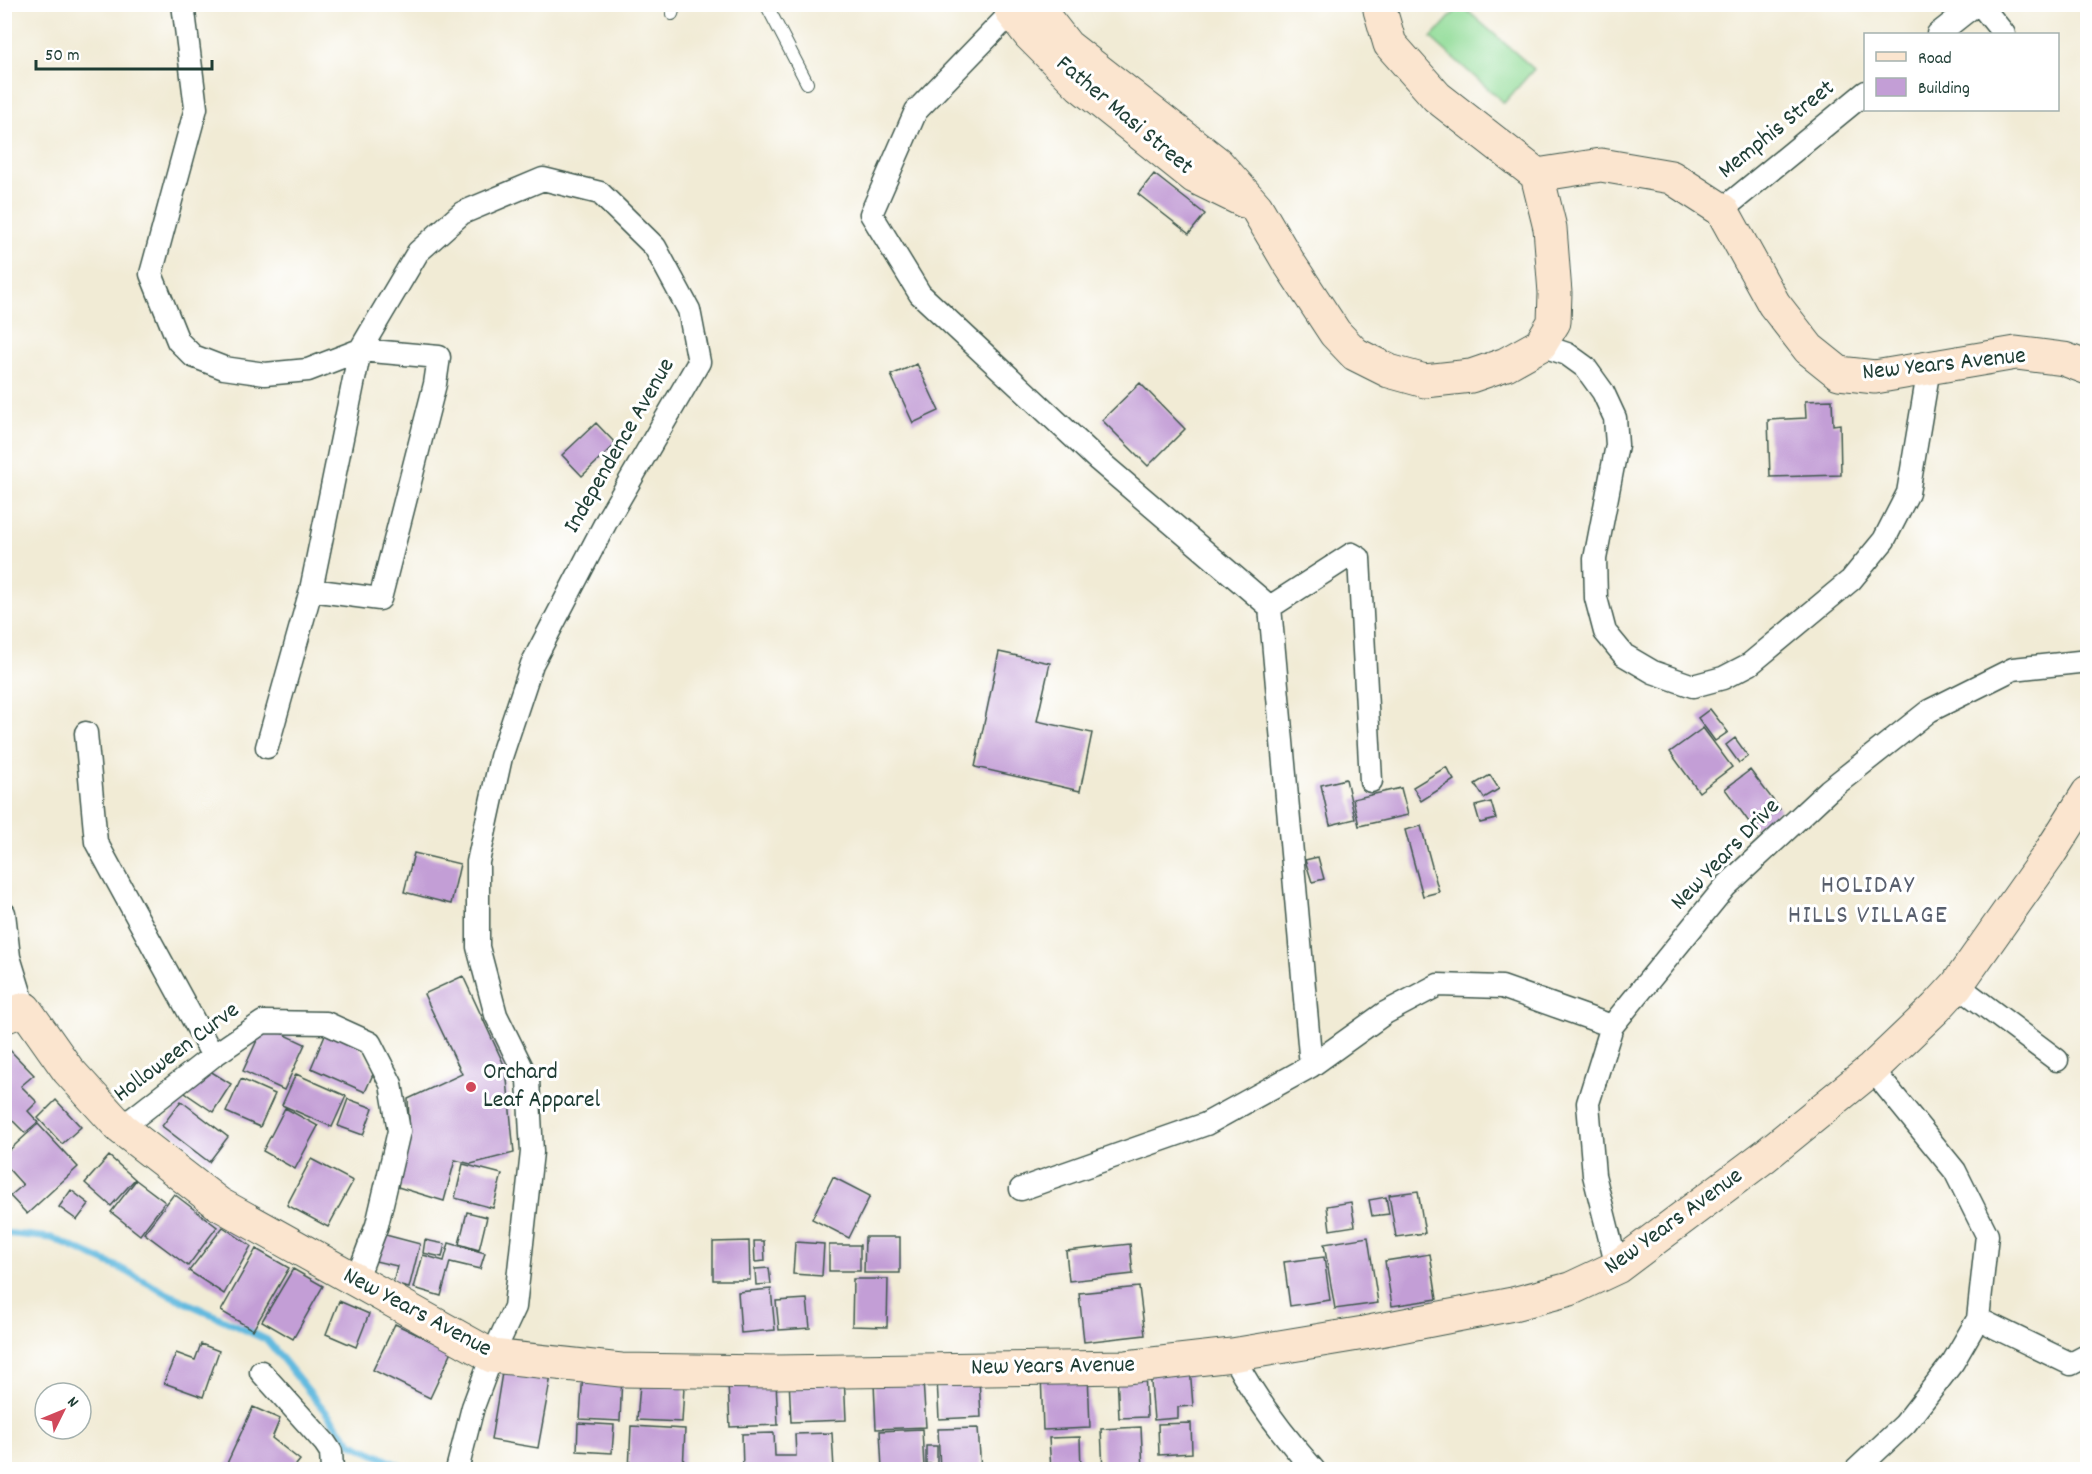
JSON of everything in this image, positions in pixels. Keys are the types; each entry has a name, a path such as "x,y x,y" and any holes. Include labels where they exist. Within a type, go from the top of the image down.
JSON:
{"street":[{"path":"183,4 196,108 151,274 178,341 193,356 224,368 265,374 308,370 360,350 439,357 435,384 380,599 311,590"},
{"path":"1381,4 1380,10 1390,44 1437,97 1537,175 1550,228 1555,292 1554,322 1540,345 1567,354 1585,367 1602,392 1615,418 1617,445 1595,559 1596,598 1605,632 1624,655 1653,672 1693,686 1723,678 1750,664 1851,580 1884,540 1908,494 1929,368"},
{"path":"1939,33 1978,4 2003,33"},
{"path":"1021,6 916,111 872,214 920,294 1098,460 1270,607 1311,1066"},
{"name":"Father Masi Street","path":"1021,6 1067,46 1217,163 1256,207 1335,333 1355,354 1389,371 1425,381 1470,376 1506,364 1540,345"},
{"name":"Memphis Street","path":"1722,210 1864,94"},
{"name":"New Years Avenue","path":"1537,175 1600,165 1671,177 1722,210 1774,304 1809,349 1839,373 1875,378 2016,353 2064,359 2088,368"},
{"name":"Independence Avenue","path":"267,747 311,590 360,350 418,252 462,213 543,179 600,193 655,247 689,310 699,362 607,520 532,664 501,757 478,862 478,947 496,1015 528,1080 532,1152 514,1307 472,1407 458,1470"},
{"path":"1270,607 1352,554 1359,558 1371,781"},
{"name":"New Years Drive","path":"1617,1267 1594,1176 1588,1103 1612,1026 1725,887 1829,790 1929,711 2013,669 2088,661"},
{"path":"86,733 96,842 213,1056"},
{"name":"New Years Avenue","path":"4,913 15,1013 121,1128 219,1204 492,1356 621,1370 776,1372 1126,1367 1232,1355 1364,1333 1513,1304 1569,1289 1617,1267 1765,1156 1872,1069 1936,1008 1956,985 2048,856 2088,793"},
{"path":"1021,1188 1206,1124 1311,1066 1385,1013 1438,985 1502,987 1612,1026"},
{"path":"1956,985 2057,1060"},
{"name":"Holloween Curve","path":"121,1128 213,1056 263,1022 326,1023 370,1042 391,1084 399,1131 377,1225 356,1281"},
{"path":"1857,1470 1905,1424 1953,1362 1978,1319 1987,1235 1955,1171 1872,1069"},
{"path":"1978,1319 2071,1364 2088,1355"},
{"path":"1232,1355 1250,1388 1292,1445 1314,1470"},
{"path":"261,1372 325,1443 331,1452 332,1470"}],"lane":[{"path":"766,4 807,82"}],"green space":[{"path":"1461,5 1534,69 1504,103 1431,38"}],"building":[{"path":"1154,174 1205,214 1189,234 1138,194"},
{"path":"917,364 939,411 913,423 891,375"},
{"path":"1140,383 1185,429 1148,466 1102,420"},
{"path":"1832,400 1833,425 1840,424 1841,475 1770,477 1768,420 1806,418 1805,401"},
{"path":"596,423 616,444 582,476 562,455"},
{"path":"999,652 1050,663 1037,721 1092,733 1080,791 975,767"},
{"path":"1710,709 1728,732 1715,741 1698,718"},
{"path":"1703,728 1732,767 1699,792 1670,752"},
{"path":"1735,738 1748,756 1739,763 1726,745"},
{"path":"1446,767 1454,780 1421,801 1413,787"},
{"path":"1750,770 1780,809 1754,829 1725,789"},
{"path":"1490,775 1499,789 1484,798 1475,784"},
{"path":"1346,779 1355,819 1330,825 1321,785"},
{"path":"1401,788 1408,815 1359,826 1353,799"},
{"path":"1491,802 1496,819 1480,823 1475,806"},
{"path":"1421,826 1439,892 1423,896 1405,830"},
{"path":"414,853 460,864 451,904 404,892"},
{"path":"1318,857 1324,879 1312,882 1305,860"},
{"name":"Orchard Leaf Apparel","path":"463,976 506,1069 514,1153 471,1164 455,1160 444,1201 388,1184 407,1139 408,1099 462,1074 424,994"},
{"path":"264,1025 305,1044 284,1090 243,1071"},
{"path":"329,1025 352,1035 374,1072 365,1092 311,1068"},
{"path":"4,1044 34,1075 21,1086 37,1102 28,1111 38,1122 25,1133 11,1119 4,1125"},
{"path":"202,1066 231,1084 213,1112 185,1093"},
{"path":"296,1074 346,1096 332,1127 282,1105"},
{"path":"241,1079 275,1094 260,1127 226,1112"},
{"path":"348,1099 373,1108 363,1135 338,1126"},
{"path":"56,1100 81,1127 62,1144 38,1118"},
{"path":"181,1101 228,1137 209,1162 162,1126"},
{"path":"285,1108 318,1126 295,1169 263,1151"},
{"path":"38,1124 78,1167 27,1214 10,1196 23,1185 4,1164 4,1155"},
{"path":"109,1156 135,1179 111,1206 85,1183"},
{"path":"311,1159 353,1181 328,1227 287,1205"},
{"path":"463,1164 502,1174 493,1208 455,1198"},
{"path":"833,1177 870,1196 849,1238 812,1219"},
{"path":"136,1180 165,1202 140,1235 111,1212"},
{"path":"71,1190 89,1204 77,1220 59,1207"},
{"path":"1418,1191 1425,1233 1396,1237 1389,1195"},
{"path":"174,1194 217,1227 188,1266 144,1233"},
{"path":"1386,1197 1389,1214 1372,1216 1369,1200"},
{"path":"1351,1202 1355,1226 1330,1230 1327,1206"},
{"path":"467,1212 487,1217 479,1250 459,1244"},
{"path":"223,1227 251,1246 224,1294 189,1271"},
{"path":"378,1233 420,1244 409,1288 393,1284 397,1266 371,1260"},
{"path":"865,1237 900,1237 900,1273 864,1273"},
{"path":"1368,1237 1378,1303 1335,1309 1324,1244"},
{"path":"425,1240 445,1244 442,1257 423,1253"},
{"path":"749,1241 750,1280 713,1280 713,1242"},
{"path":"754,1241 764,1241 765,1261 755,1262"},
{"path":"795,1242 824,1244 822,1276 793,1274"},
{"path":"449,1243 485,1253 480,1269 450,1262 441,1296 414,1288 423,1255 444,1261"},
{"path":"1130,1244 1133,1274 1069,1281 1066,1251"},
{"path":"829,1245 860,1245 860,1271 829,1271"},
{"path":"256,1249 289,1268 253,1330 221,1311"},
{"path":"1430,1254 1437,1299 1392,1306 1385,1261"},
{"path":"1324,1257 1330,1300 1290,1306 1284,1262"},
{"path":"769,1268 771,1284 756,1285 755,1269"},
{"path":"293,1269 323,1286 293,1339 262,1321"},
{"path":"853,1279 888,1279 887,1327 852,1326"},
{"path":"1139,1287 1145,1335 1084,1342 1079,1293"},
{"path":"771,1289 775,1330 741,1333 738,1292"},
{"path":"807,1299 810,1328 779,1330 776,1301"},
{"path":"339,1301 369,1314 356,1347 326,1334"},
{"path":"395,1324 452,1351 430,1398 373,1370"},
{"path":"201,1344 219,1351 203,1397 164,1383 176,1353 195,1360"},
{"path":"503,1367 551,1376 538,1448 491,1440"},
{"path":"1190,1367 1193,1406 1178,1407 1178,1418 1154,1420 1150,1370"},
{"path":"1145,1371 1147,1417 1119,1418 1117,1372"},
{"path":"583,1372 622,1375 620,1421 580,1419"},
{"path":"1088,1372 1090,1428 1043,1430 1041,1373"},
{"path":"844,1375 846,1420 791,1422 789,1378"},
{"path":"979,1377 981,1417 939,1419 937,1379"},
{"path":"776,1381 778,1425 730,1427 728,1383"},
{"path":"923,1381 926,1427 876,1429 874,1383"},
{"path":"640,1384 684,1387 682,1422 637,1420"},
{"path":"253,1407 280,1419 272,1438 300,1460 292,1470 224,1470"},
{"path":"578,1423 614,1425 612,1453 577,1451"},
{"path":"1191,1423 1192,1453 1159,1455 1158,1424"},
{"path":"631,1426 685,1429 683,1470 629,1470"},
{"path":"1141,1427 1143,1470 1103,1470 1101,1429"},
{"path":"978,1428 981,1469 940,1470 938,1429"},
{"path":"922,1429 924,1468 882,1469 880,1431"},
{"path":"774,1433 775,1456 796,1456 795,1434 832,1433 834,1470 743,1470 742,1434"},
{"path":"1080,1437 1081,1470 1051,1470 1049,1438"},
{"path":"926,1446 937,1446 937,1464 926,1464"}],"waterway":[{"path":"4,1233 52,1238 120,1268 168,1294 267,1340 351,1443 408,1470"}],"place":[{"name":"Orchard Leaf Apparel","path":"471,1087"}],"district":[{"name":"HOLIDAY HILLS VILLAGE","path":"1868,901"}]}
